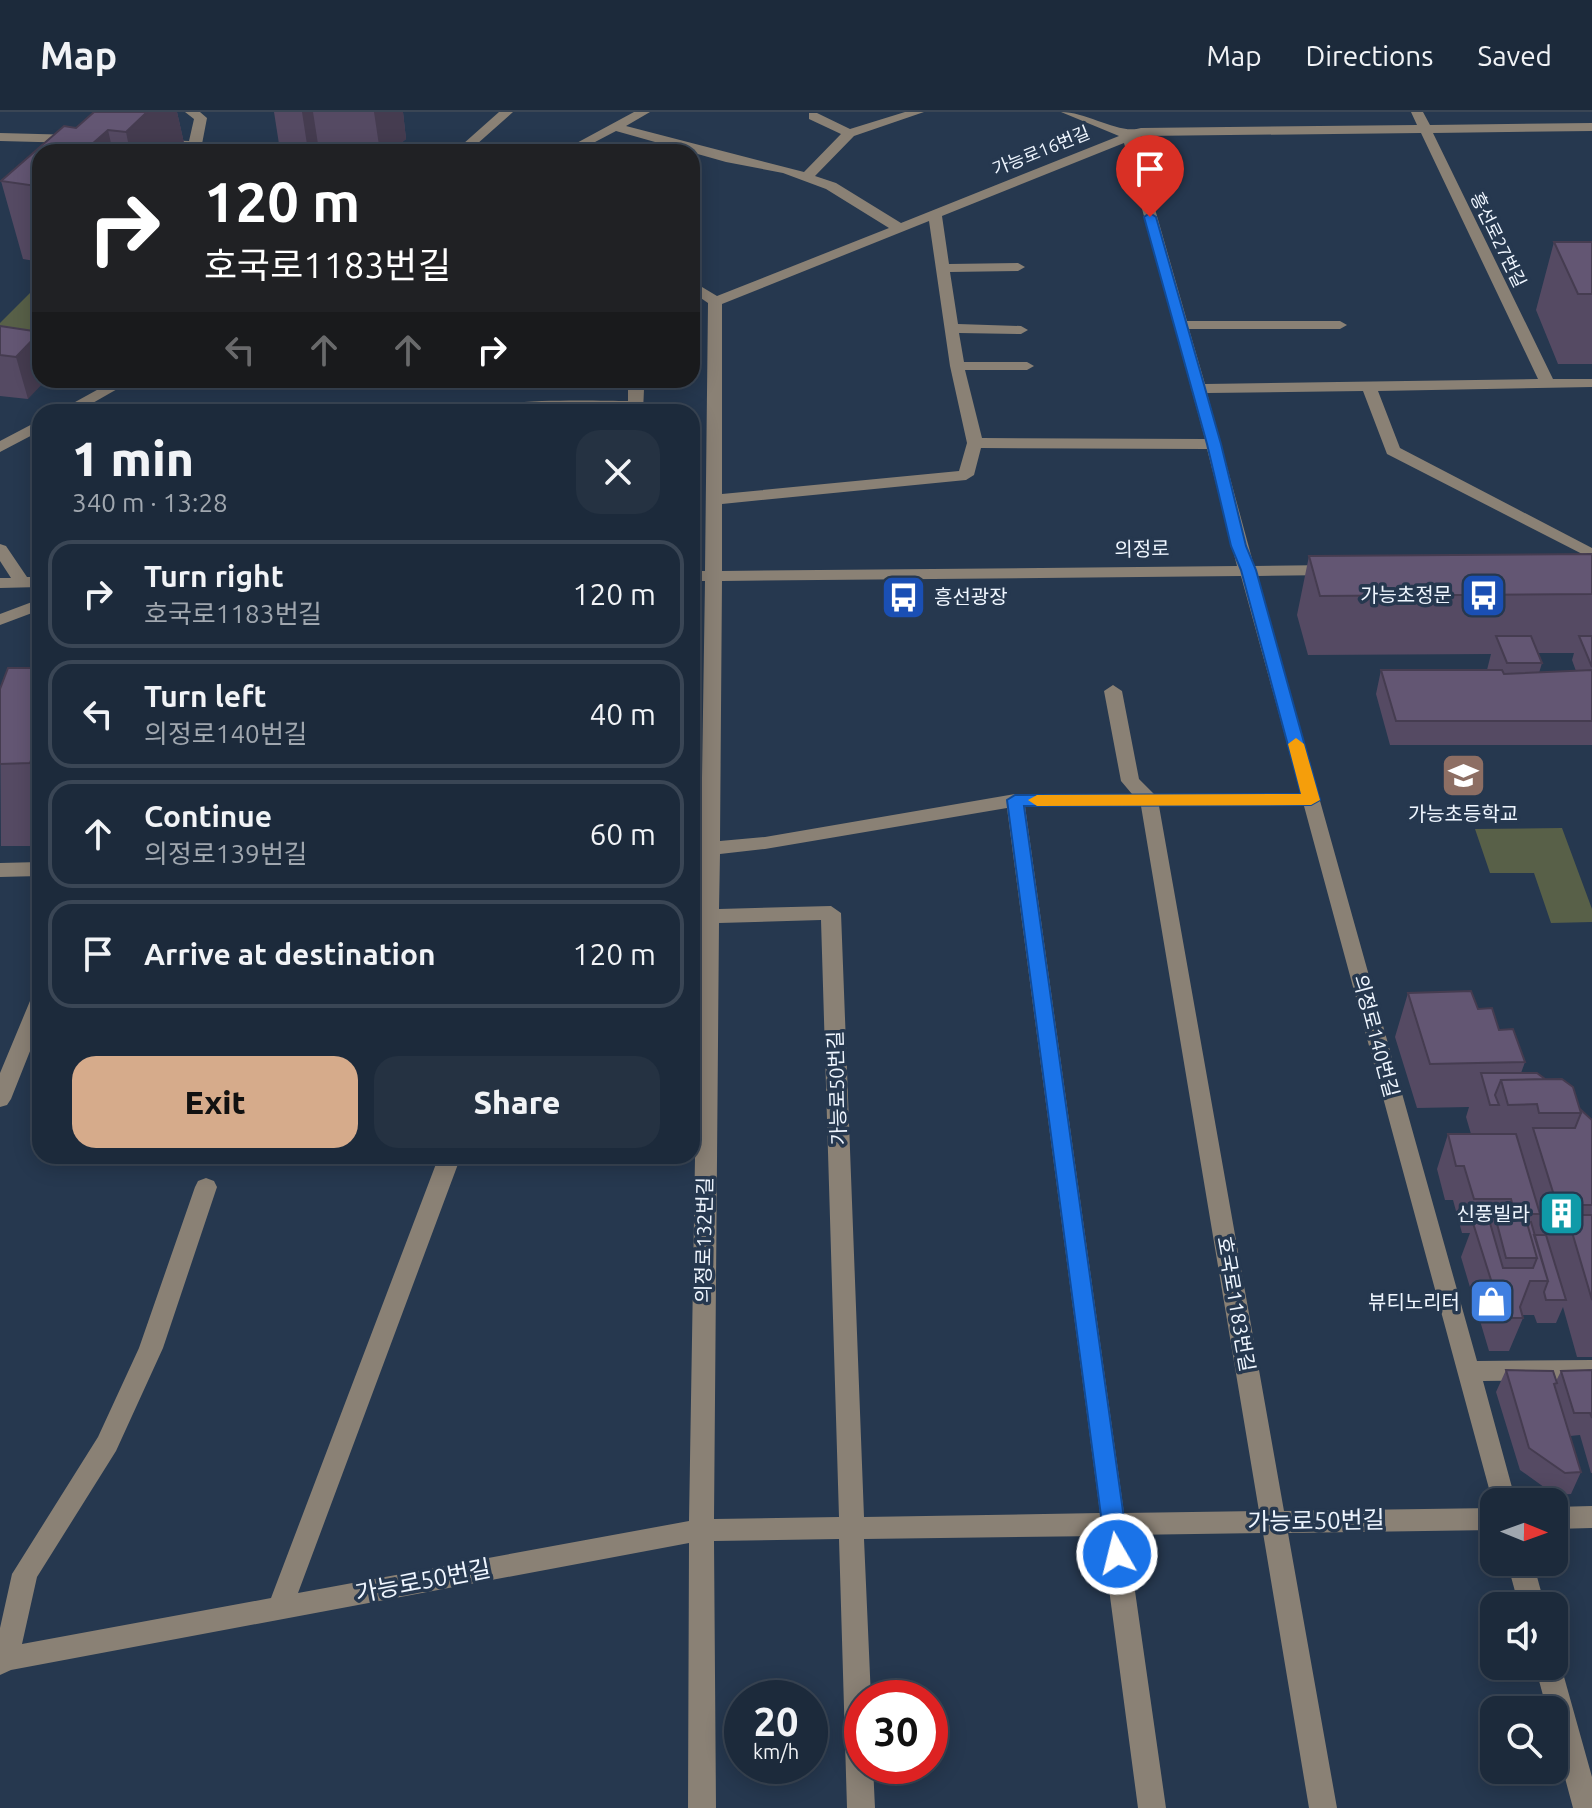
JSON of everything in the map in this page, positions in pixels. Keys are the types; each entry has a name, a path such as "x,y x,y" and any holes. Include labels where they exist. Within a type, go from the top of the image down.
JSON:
{"street":[{"path":"191,112 201,118 200,144"},
{"path":"469,144 507,112"},
{"path":"581,144 644,112"},
{"path":"807,177 849,133 918,112"},
{"path":"1067,112 1128,135"},
{"path":"1266,112 1272,131"},
{"name":"흥선로27번길","path":"1417,112 1547,383"},
{"path":"813,113 849,133"},
{"path":"614,127 680,144"},
{"name":"가능로16번길","path":"715,302 1141,132 1592,127"},
{"name":"의정로140번길","path":"1128,135 1500,1488"},
{"path":"0,137 92,139"},
{"path":"700,149 831,186 901,229"},
{"path":"715,500 966,475 975,443 957,366 935,215"},
{"path":"943,268 1018,267"},
{"path":"700,291 715,302"},
{"name":"의정로132번길","path":"702,1808 700,1530 710,916 701,850 715,576 715,302"},
{"path":"1179,325 1340,325"},
{"path":"951,328 1021,330"},
{"path":"957,366 1027,366"},
{"path":"1197,389 1592,383"},
{"path":"1369,386 1393,451 1592,554"},
{"path":"81,404 111,388"},
{"path":"0,447 32,429"},
{"path":"975,443 1214,444"},
{"path":"0,549 31,582"},
{"name":"의정로","path":"700,576 1342,570"},
{"path":"0,583 31,582"},
{"path":"0,620 32,607"},
{"name":"호국로1183번길","path":"1113,691 1130,781 1149,800 1323,1808"},
{"path":"701,850 765,843 1015,800 1311,800"},
{"path":"1015,800 1152,1808"},
{"path":"0,870 32,869"},
{"name":"가능로50번길","path":"710,916 831,913 861,1808"},
{"path":"0,1099 32,1021"},
{"path":"280,1608 447,1164"},
{"path":"3,1661 25,1574 107,1444 151,1348 206,1187"},
{"path":"1468,1371 1592,1370"},
{"path":"1568,1518 1592,1517"},
{"name":"가능로50번길","path":"3,1661 700,1530 1480,1519"},
{"path":"1552,1680 1587,1808"}],"green space":[{"path":"32,291 32,340 0,335 0,323"},
{"path":"1562,828 1592,909 1592,922 1551,923 1534,873 1490,873 1475,829"}],"building":[{"path":"94,112 147,112 126,132 108,130 92,144 43,144 64,126 76,128"},
{"path":"32,154 32,185 1,181"},
{"path":"1554,242 1592,242 1592,294 1578,294"},
{"path":"0,326 32,331 32,340 16,357 0,355"},
{"path":"1592,554 1592,594 1320,596 1309,556"},
{"path":"1496,636 1531,636 1542,663 1507,663"},
{"path":"1579,636 1592,636 1592,667"},
{"path":"8,668 32,668 30,763 0,764 0,689"},
{"path":"1381,670 1502,670 1504,674 1592,670 1592,721 1396,721"},
{"path":"1471,991 1478,1009 1492,1008 1499,1030 1513,1029 1525,1062 1430,1064 1408,993"},
{"path":"1481,1073 1537,1073 1545,1079 1501,1080 1495,1095 1499,1105 1490,1105"},
{"path":"1562,1079 1573,1087 1581,1113 1539,1113 1537,1104 1508,1105 1501,1080"},
{"path":"1580,1109 1592,1120 1592,1205 1557,1205 1533,1128 1575,1128"},
{"path":"1448,1134 1516,1134 1540,1214 1515,1214 1511,1199 1474,1199 1464,1166 1456,1166"},
{"path":"1567,1215 1592,1215 1592,1300"},
{"path":"1495,1216 1525,1216 1537,1258 1506,1258"},
{"path":"1531,1222 1548,1281 1530,1281 1520,1307 1523,1318 1503,1318 1473,1223 1490,1223 1503,1268 1533,1268 1537,1258 1527,1223"},
{"path":"1534,1235 1546,1235 1566,1300 1546,1300 1544,1292 1548,1281"},
{"path":"1506,1370 1553,1371 1557,1383 1554,1384 1581,1472 1565,1473 1529,1448"},
{"path":"1592,1370 1592,1418 1590,1413 1574,1413 1561,1371"}],"slow traffic":[{"path":"1037,800 1311,800 1296,744"}],"place":[{"name":"가능초정문","path":"1483,595"},
{"name":"흥선광장","path":"903,597"},
{"name":"가능초등학교","path":"1463,775"},
{"name":"신풍빌라","path":"1561,1214"},
{"name":"뷰티노리터","path":"1491,1302"}],"route":[{"path":"1117,1554 1015,800 1311,800 1150,217"}]}
